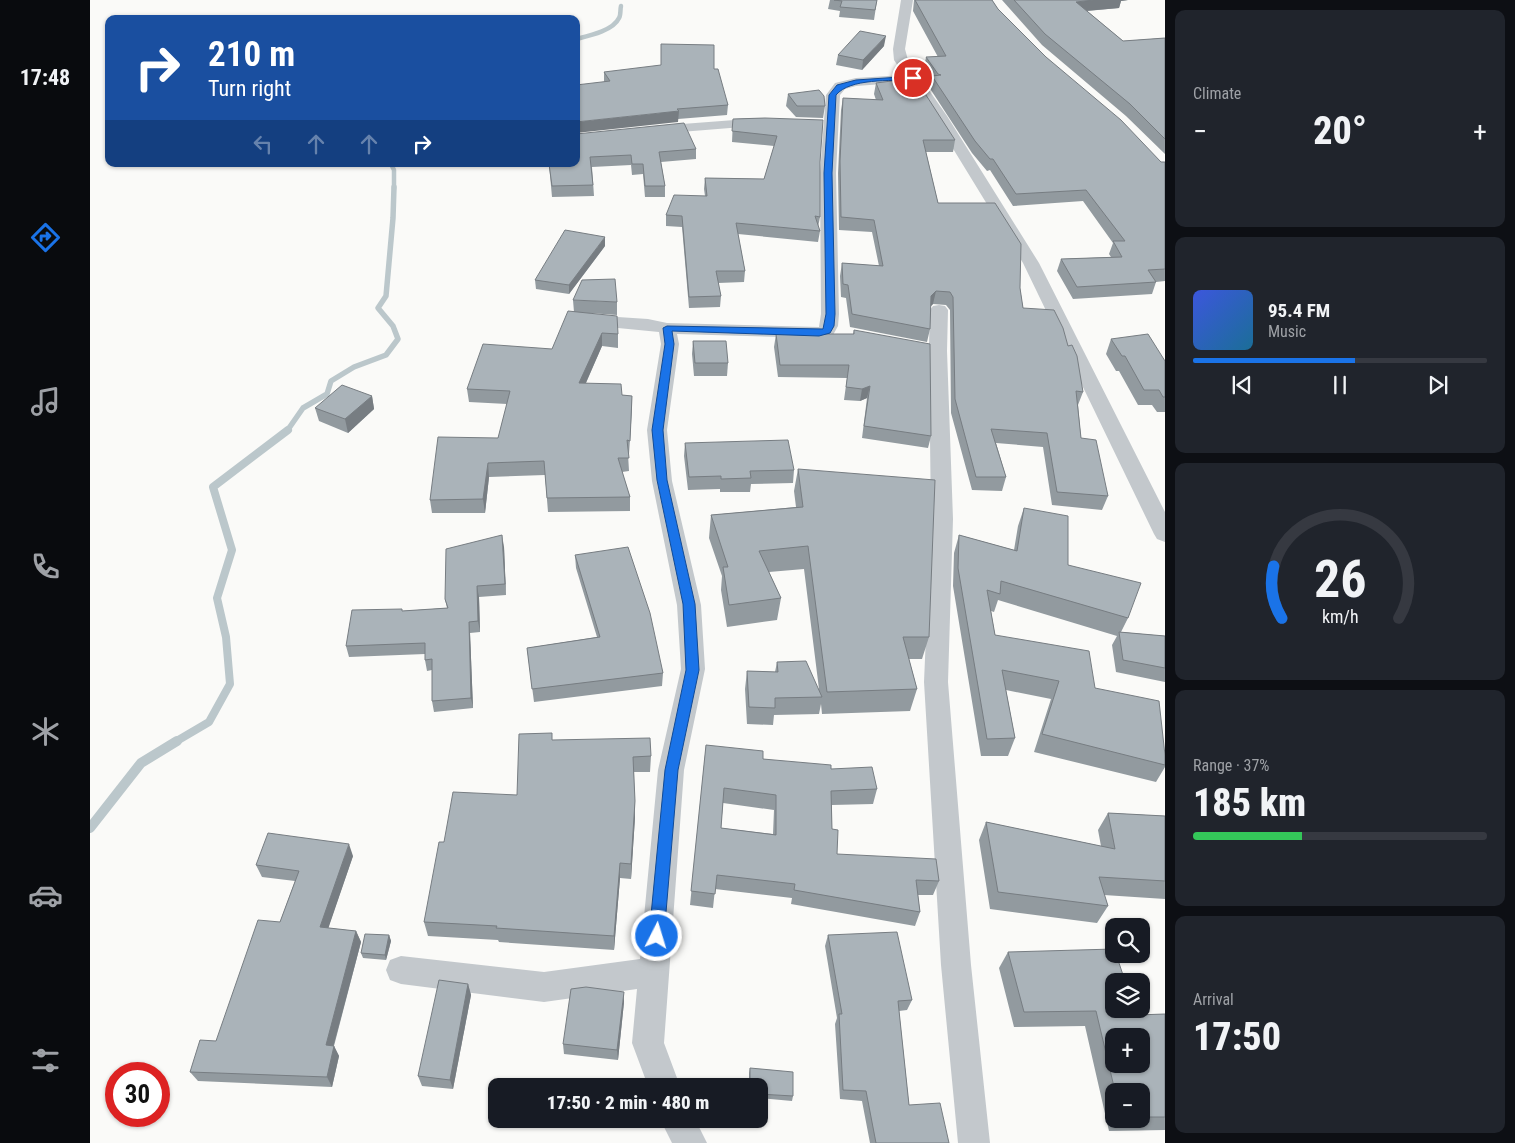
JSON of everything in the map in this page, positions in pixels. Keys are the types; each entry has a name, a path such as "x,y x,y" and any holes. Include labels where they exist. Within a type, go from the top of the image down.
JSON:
{"street":[{"path":"907,0 899,49 901,60 940,116 1031,262 1165,534"},
{"path":"827,331 830,326 828,173 833,95 840,86 856,82 913,78"},
{"path":"644,131 692,126 778,123"},
{"path":"814,124 832,125"},
{"path":"940,310 938,350 942,519 936,682 956,965 974,1143"},
{"path":"576,319 648,324 667,328 819,333 827,331 845,334"},
{"path":"661,1078 648,1043 671,770 693,670 689,604 662,480 658,430 670,344 667,328"},
{"path":"910,346 938,350"},
{"path":"401,970 544,987 654,972"},
{"path":"682,1128 691,1143"}],"building":[{"path":"834,0 877,0 875,10 840,7 842,1"},
{"path":"915,0 992,0 998,9 1046,57 1121,120 1161,162 1165,162 1165,269 1148,270 1156,282 1077,287 1061,259 1122,257 1113,241 1125,241 1086,190 1016,194 993,159 990,159 975,141 932,76 941,75 938,74 926,57 946,56"},
{"path":"1014,0 1094,0 1076,2 1123,41 1165,38 1165,139 1130,104 1045,34"},
{"path":"860,31 886,36 863,60 838,55"},
{"path":"661,44 714,45 714,69 718,69 728,105 677,109 679,111 580,122 580,85 610,81 604,72 661,65"},
{"path":"915,78 955,140 923,140 938,203 995,203 1021,244 1020,288 1023,308 1054,310 1063,328 1068,346 1072,345 1077,356 1083,392 1076,391 1081,438 1096,440 1108,496 1057,492 1047,433 991,429 1006,477 976,477 955,399 953,297 950,292 936,291 931,296 930,329 852,314 848,285 843,284 842,263 883,266 874,220 841,217 840,161 843,98 883,100 876,83"},
{"path":"819,90 824,96 825,106 797,106 788,94"},
{"path":"733,119 823,120 820,162 820,217 815,216 820,231 736,223 745,271 716,271 721,296 689,297 682,216 666,215 674,195 707,196 705,178 764,179 777,136 732,131"},
{"path":"684,123 696,149 659,152 665,186 645,186 643,164 632,164 631,155 590,157 593,185 552,186 549,167 580,167 580,134"},
{"path":"565,230 605,237 569,285 535,280"},
{"path":"615,279 617,302 573,300 582,280"},
{"path":"568,311 617,316 618,334 602,333 579,383 621,384 622,395 632,396 630,441 627,440 629,458 618,458 630,497 547,498 544,461 488,463 483,499 430,500 438,437 498,438 510,391 467,389 483,344 552,349"},
{"path":"854,330 930,344 931,436 864,426 870,386 862,389 846,387 849,365 780,365 776,334 854,334"},
{"path":"1148,334 1165,361 1165,397 1163,397 1159,390 1144,390 1125,356 1122,356 1111,339"},
{"path":"693,341 726,341 728,363 695,363"},
{"path":"342,385 372,396 345,419 315,408"},
{"path":"788,440 794,470 750,471 751,478 721,479 721,476 689,477 685,443"},
{"path":"798,469 935,480 929,637 903,637 917,689 827,692 808,546 759,551 781,598 729,605 723,567 728,567 711,515 803,507"},
{"path":"1024,508 1068,516 1068,565 1141,583 1128,618 1001,581 1000,594 987,590 995,635 1089,651 1095,688 1159,701 1165,765 1042,734 1059,681 1002,670 1015,738 987,739 958,568 959,535 1017,551"},
{"path":"502,535 505,584 477,586 478,621 469,622 471,698 432,701 432,659 425,660 425,643 346,646 352,610 402,609 402,611 448,608 445,599 446,549"},
{"path":"628,547 650,613 663,673 532,689 527,648 600,637 575,555"},
{"path":"1119,632 1165,636 1165,668 1123,660"},
{"path":"806,661 822,697 775,698 775,708 749,707 747,671 778,672 777,662"},
{"path":"552,733 552,740 650,738 651,756 633,757 635,801 631,864 620,863 614,936 424,922 439,842 444,842 453,792 517,795 519,734"},
{"path":"706,745 763,751 763,759 831,765 831,769 872,767 877,789 831,791 832,829 838,830 837,854 936,859 939,881 916,880 920,912 794,890 795,884 717,875 715,894 691,891","holes":["724,788 776,795 776,835 721,828"]},
{"path":"1108,813 1165,816 1165,881 1099,877 1108,906 998,892 986,822 1115,849"},
{"path":"268,833 349,844 320,927 356,931 326,1045 334,1046 327,1077 190,1072 200,1040 216,1041 258,920 280,922 299,871 256,865"},
{"path":"897,932 912,1000 898,1001 909,1105 940,1103 949,1143 876,1143 866,1091 843,1090 839,1014 842,1014 828,935"},
{"path":"365,934 389,935 385,955 361,953"},
{"path":"1105,949 1105,963 1119,963 1122,973 1105,973 1105,1018 1150,1018 1150,1015 1165,1014 1165,1117 1150,1117 1150,1083 1113,1083 1111,1073 1150,1073 1150,1028 1105,1028 1105,1049 1096,1011 1024,1012 1008,952"},
{"path":"439,980 468,984 450,1080 418,1076"},
{"path":"586,987 624,992 617,1050 563,1044 571,989"},
{"path":"750,1068 793,1072 793,1096 768,1095 768,1078 750,1078"}],"waterway":[{"path":"580,38 606,30 616,23 620,17 621,6"},
{"path":"392,167 394,187"},
{"path":"287,430 303,408 327,394 331,381 354,367 386,355 398,339 393,326 378,308 386,296 394,187"},
{"path":"175,742 209,722 230,684 226,637 217,598 232,550 213,487 287,430"},
{"path":"90,828 141,763 177,741"}],"route":[{"path":"657,936 671,770 693,670 689,604 662,480 658,430 670,344 667,328 819,333 827,331 830,326 828,173 833,95 840,86 856,82 913,78"}]}
